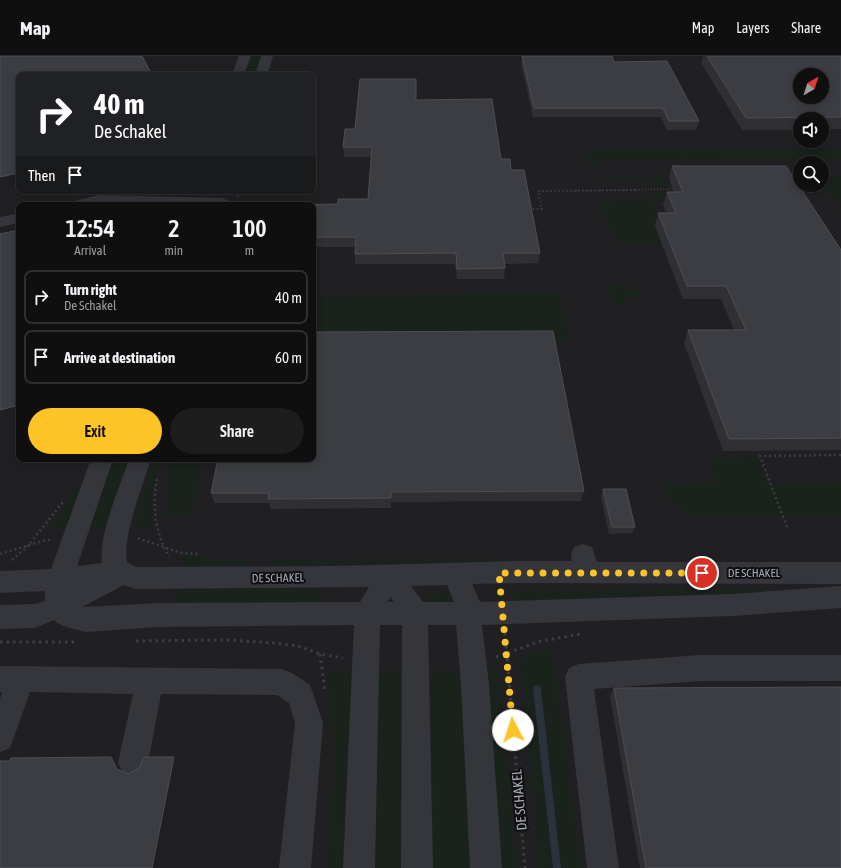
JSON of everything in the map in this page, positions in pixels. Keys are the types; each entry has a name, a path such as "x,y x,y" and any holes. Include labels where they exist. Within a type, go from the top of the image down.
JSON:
{"street":[{"path":"239,72 245,56"},
{"path":"262,72 267,56"},
{"path":"89,202 98,200 223,200"},
{"path":"0,222 16,219"},
{"path":"101,462 60,579 58,595 59,607 66,615 86,620 158,615 415,612 503,613 732,605 841,597"},
{"path":"0,618 35,616 59,607 122,572 115,566 115,538 139,462"},
{"name":"DE SCHAKEL","path":"4,573 60,579 122,572 136,578 390,576 517,572 584,564 841,573"},
{"path":"454,574 467,598 475,684 486,868"},
{"path":"358,868 367,613 390,576 415,612 417,868"},
{"path":"603,868 579,677 700,668 841,668"},
{"path":"0,738 11,679 282,682 300,695 309,723 295,868"},
{"path":"133,763 150,681"}],"path":[{"path":"530,212 531,209 542,209 538,190 673,189"},
{"path":"787,527 760,456 841,455"},
{"path":"159,474 154,500 156,525 161,546 171,560 167,578"},
{"path":"4,573 59,508 67,495"},
{"name":"DE SCHAKEL","path":"503,613 525,868"},
{"path":"152,641 158,615"},
{"path":"128,641 227,640 274,643"},
{"path":"472,658 491,658 507,654 541,641"},
{"path":"0,642 80,642"}],"shaded area":[{"path":"0,56 841,56 841,868 0,868"},
{"path":"251,56 261,56 256,72 245,72"},
{"path":"841,149 841,159 829,159 829,156 793,156 793,159 772,159 775,164 772,164 769,159 597,160 599,165 594,165 586,160 588,154 595,150"},
{"path":"654,172 657,172 659,178 663,178 667,187 651,187 648,180 605,180 605,177 656,177"},
{"path":"829,176 841,176 841,211 829,192"},
{"path":"654,193 669,193 673,201 652,202 665,232 661,242 662,245 633,245 618,241 613,236 609,228 600,201 653,200"},
{"path":"624,283 626,290 639,290 641,296 624,296 625,304 612,304 609,288 614,284"},
{"path":"560,293 570,341 316,344 316,296"},
{"path":"756,457 766,483 841,482 841,516 707,517 684,512 673,504 665,492 663,483 716,482 709,458"},
{"path":"112,462 131,462 110,528 90,528"},
{"path":"153,462 158,462 152,493 152,528 134,527"},
{"path":"171,462 204,462 191,514 165,517 166,483"},
{"path":"74,486 79,491 66,528 49,528 67,503"},
{"path":"184,555 213,560 249,560 252,563 246,566 182,567"},
{"path":"275,560 489,560 491,563 266,565"},
{"path":"177,588 323,588 321,607 173,607"},
{"path":"760,589 761,593 514,605 513,591"},
{"path":"450,591 461,603 424,605 421,600 434,595"},
{"path":"551,649 553,654 581,868 540,868 520,664 529,653"},
{"path":"458,670 461,694 469,868 434,868 431,671"},
{"path":"487,670 499,670 500,676 516,868 501,868"},
{"path":"329,671 352,671 341,868 328,868 334,757 332,717 327,675"},
{"path":"381,671 403,671 401,868 374,868 379,678"}],"building":[{"path":"0,56 142,56 150,72 16,72 16,174 0,177"},
{"path":"522,56 612,56 614,62 667,61 699,121 669,121 663,108 534,108"},
{"path":"707,56 841,56 841,117 829,117 829,112 793,112 793,118 746,118"},
{"path":"360,79 416,79 416,100 492,99 501,159 510,159 511,170 524,170 540,253 503,253 505,268 457,269 456,253 355,254 356,237 316,237 316,204 338,204 338,199 368,199 372,147 343,147 345,129 355,129"},
{"path":"672,166 786,166 793,177 793,192 803,192 841,250 841,438 729,439 688,330 746,330 726,286 687,286 658,213 676,213 667,192 683,192"},
{"path":"16,231 16,406 0,410 0,234"},
{"path":"553,331 584,491 391,492 391,498 268,499 269,493 211,493 217,462 316,462 316,332"},
{"path":"603,489 626,489 635,527 612,527"},
{"path":"841,687 841,868 646,868 614,688"},
{"path":"111,757 117,769 128,774 139,768 144,757 174,757 152,868 0,868 0,761 10,761 11,758"}],"waterway":[{"path":"537,689 557,868"}],"route":[{"path":"513,730 499,573 702,573"}]}
